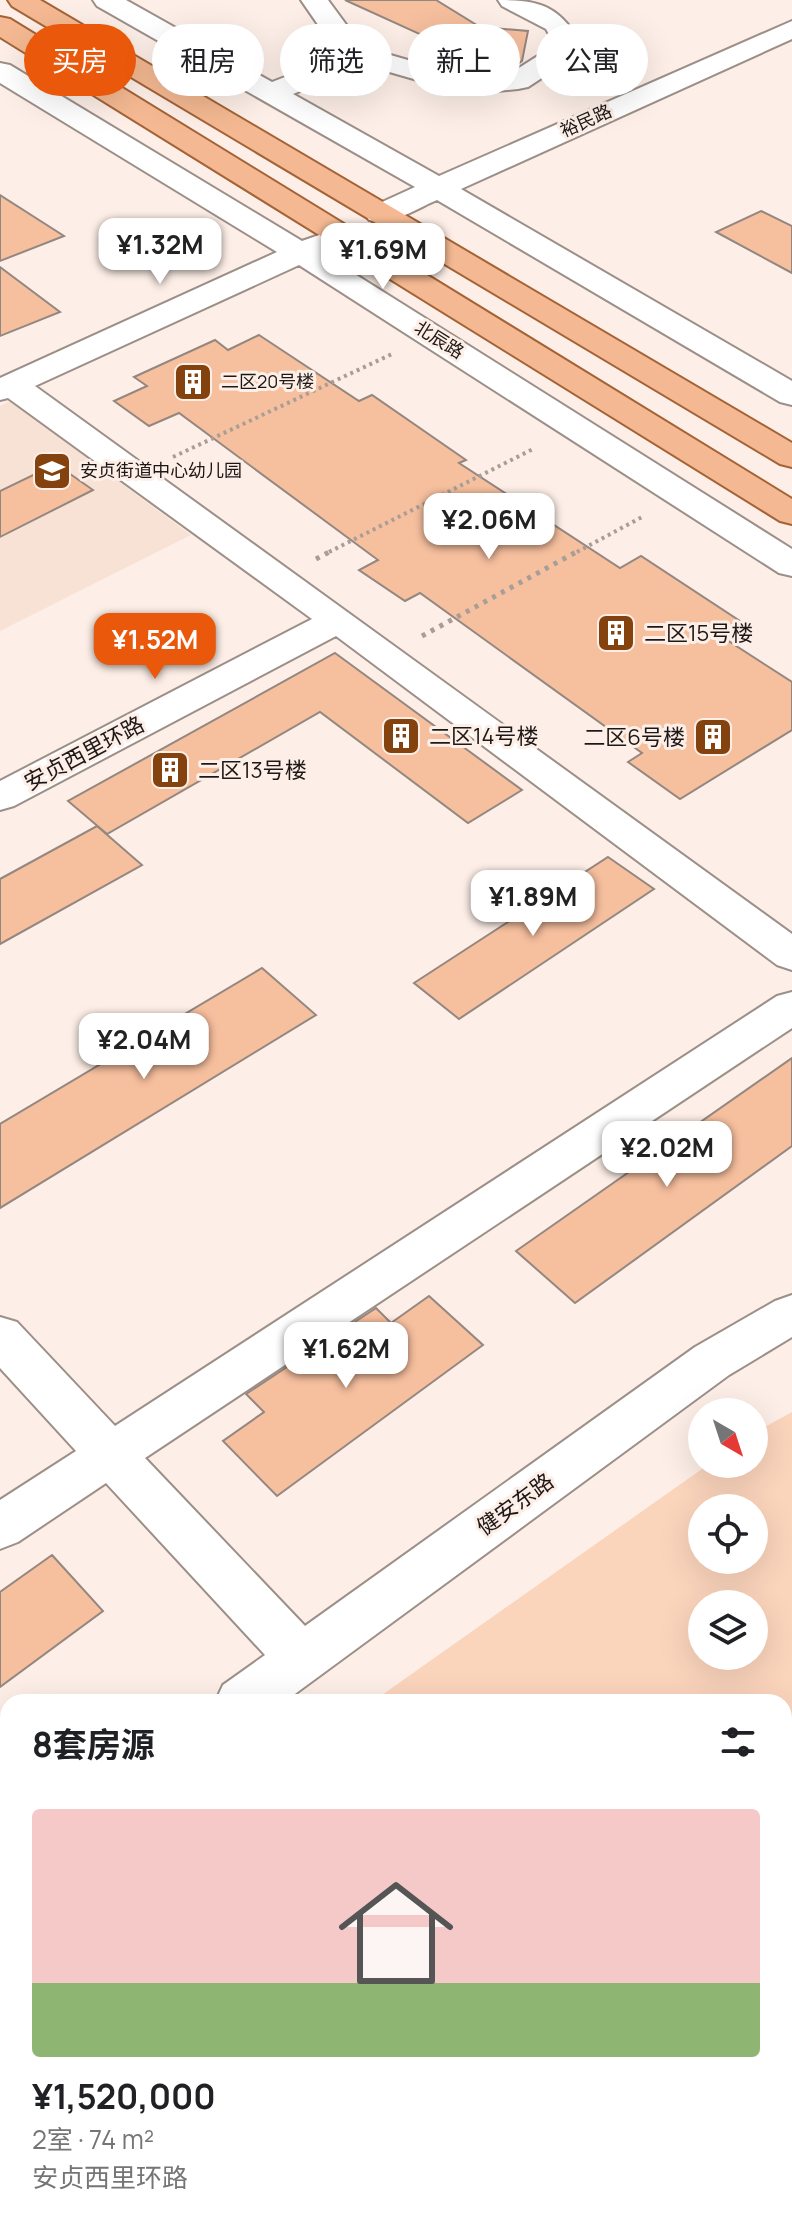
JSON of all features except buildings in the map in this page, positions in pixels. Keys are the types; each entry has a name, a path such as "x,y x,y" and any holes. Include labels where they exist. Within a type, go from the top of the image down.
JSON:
{"main road":[{"path":"21,0 792,457"},
{"name":"北辰路","path":"0,25 792,514"}],"street":[{"path":"106,0 438,188 792,395"},
{"path":"314,0 331,24"},
{"path":"392,64 466,86 518,81 570,47 556,24 511,0"},
{"name":"裕民路","path":"380,214 792,29"},
{"name":"北辰路","path":"0,71 301,253 792,565"},
{"path":"270,93 280,89"},
{"path":"6,387 343,234"},
{"path":"6,387 136,474 792,955"},
{"name":"安贞西里环路","path":"0,797 338,620"},
{"path":"0,1527 792,1007"},
{"name":"健安东路","path":"253,1694 712,1361 792,1314"},
{"path":"0,1336 302,1659"}],"path":[{"path":"136,474 431,336"},
{"path":"279,578 576,427"},
{"path":"386,655 682,495"}],"shaded area":[{"name":"安贞街道中心幼儿园","path":"10,401 191,535 0,631 0,406"},
{"path":"792,1412 792,1694 383,1694 689,1478 768,1478 768,1425"}],"place":[{"name":"二区20号楼","path":"193,382"},
{"name":"安贞街道中心幼儿园","path":"52,471"},
{"name":"二区15号楼","path":"616,633"},
{"name":"二区14号楼","path":"401,736"},
{"name":"二区6号楼","path":"713,737"},
{"name":"二区13号楼","path":"170,770"}]}
